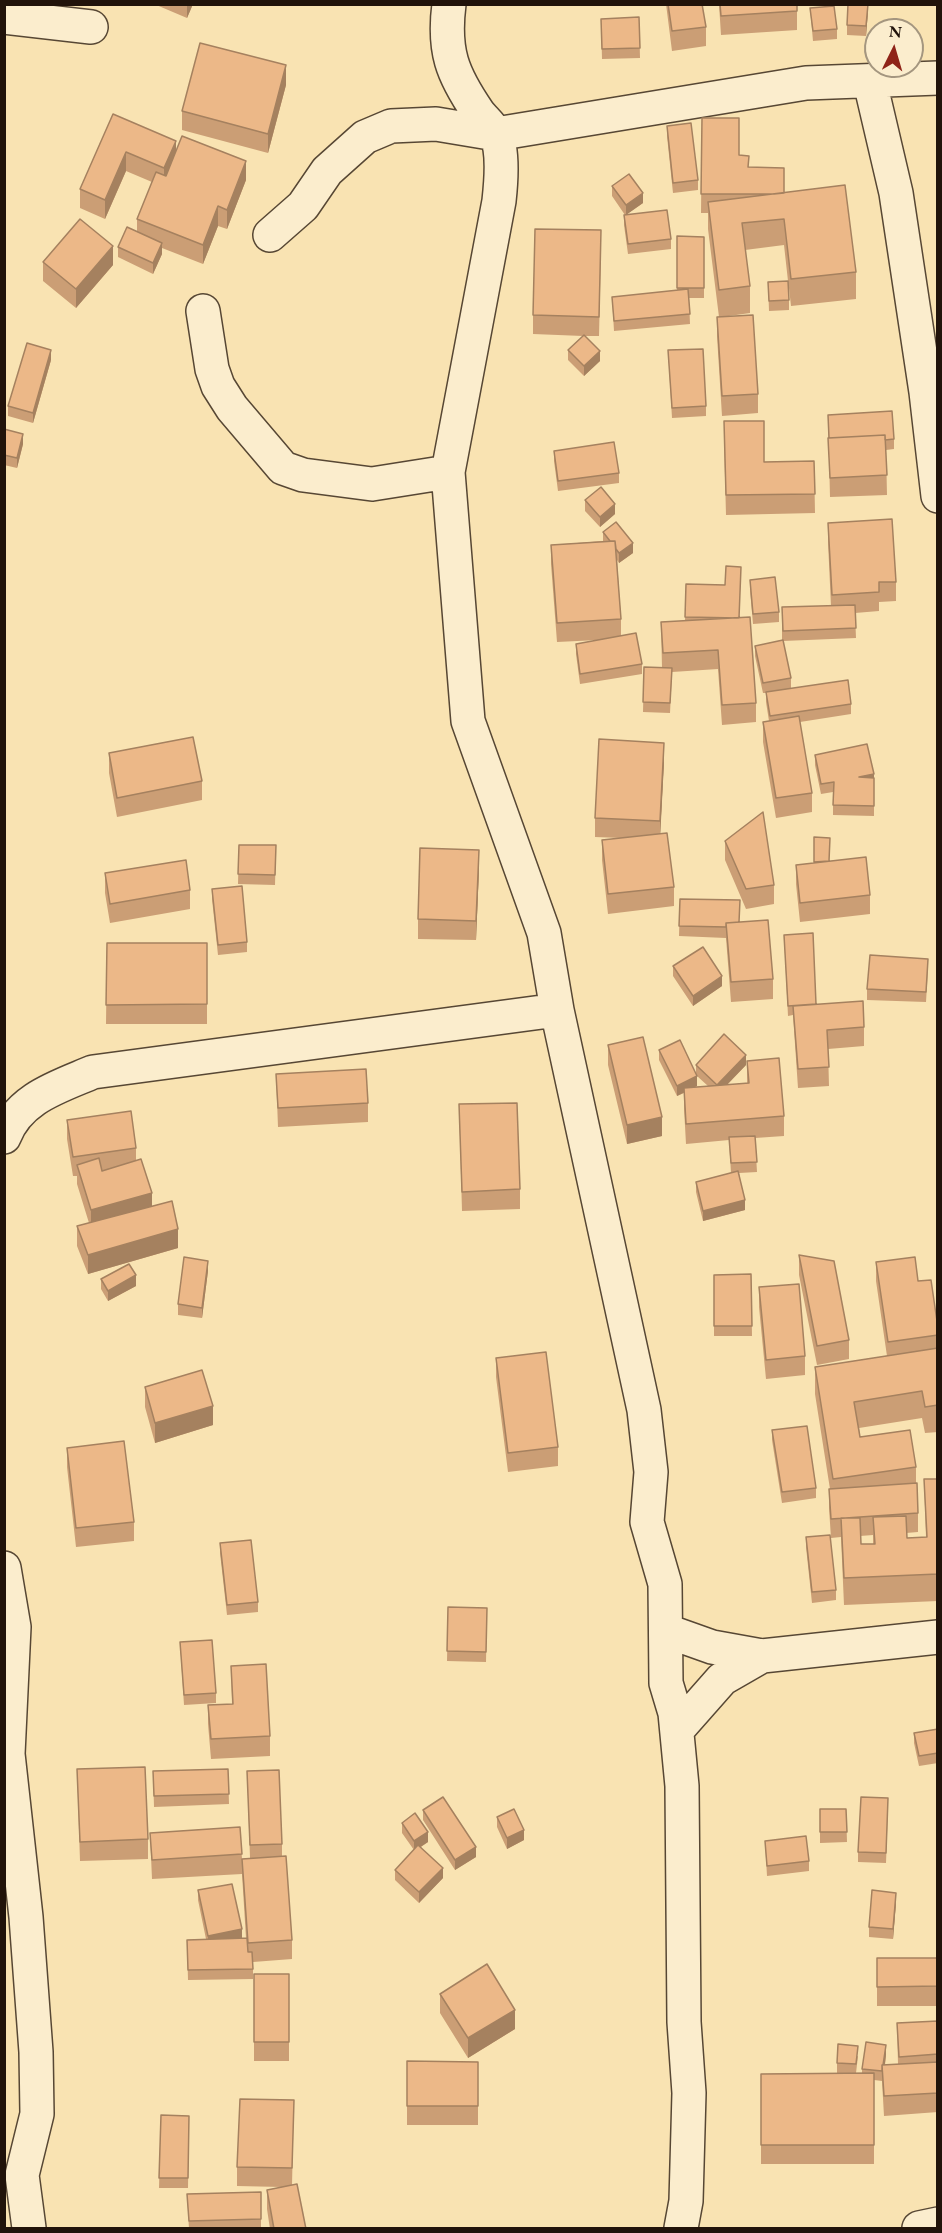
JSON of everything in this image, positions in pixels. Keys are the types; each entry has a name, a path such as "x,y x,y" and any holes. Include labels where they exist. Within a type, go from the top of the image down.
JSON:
{"street":[{"path":"449,4 445,31 454,73 479,114 496,134 502,172 499,201 448,472 468,721 544,933 557,1010 644,1410 651,1472 646,1522 665,1584 666,1683 675,1713 682,1786 684,2022 689,2093 686,2201 681,2229"},
{"path":"4,16 91,27"},
{"path":"270,235 303,206 327,171 365,137 391,126 436,124 496,134 806,83 938,78"},
{"path":"870,82 896,193 926,392 938,496"},
{"path":"203,311 212,369 218,386 232,408 283,468 314,477 372,484 448,472"},
{"path":"6,1128 38,1096 93,1072 557,1010"},
{"path":"4,1568 14,1627 6,1752 27,1928 36,2052 37,2114 22,2175 29,2229"},
{"path":"667,1631 712,1647 762,1656 938,1637"},
{"path":"677,1730 722,1679 762,1656"},
{"path":"919,2229 938,2224"}],"building":[{"path":"668,4 702,4 706,27 672,31"},
{"path":"720,4 797,4 797,11 721,16"},
{"path":"848,4 868,4 864,26 847,25"},
{"path":"834,6 837,29 813,31 810,8"},
{"path":"639,17 640,48 602,49 601,19"},
{"path":"200,43 286,65 268,134 182,111"},
{"path":"113,114 176,141 164,168 126,152 105,200 80,189"},
{"path":"702,118 739,118 739,155 749,156 748,167 784,168 784,193 701,194"},
{"path":"691,123 698,180 673,183 667,126"},
{"path":"182,136 246,161 227,210 218,206 203,245 137,219 156,172 166,176"},
{"path":"629,174 643,193 626,205 612,186"},
{"path":"845,185 856,272 791,279 784,219 742,223 750,286 719,290 708,202"},
{"path":"667,210 671,239 628,244 624,215"},
{"path":"80,219 113,246 76,289 43,262"},
{"path":"127,227 162,243 153,263 118,247"},
{"path":"535,229 601,230 599,317 533,315"},
{"path":"677,236 704,237 704,288 677,288"},
{"path":"788,281 789,300 769,301 768,282"},
{"path":"688,289 690,314 614,321 612,297"},
{"path":"753,315 758,394 722,396 717,317"},
{"path":"584,335 600,351 584,366 568,350"},
{"path":"27,343 51,350 33,413 8,406"},
{"path":"703,349 706,406 672,408 668,350"},
{"path":"892,411 894,439 885,440 885,435 829,438 828,415"},
{"path":"724,421 764,421 764,462 814,461 815,494 726,495"},
{"path":"4,429 23,434 17,458 4,455"},
{"path":"885,435 887,475 830,478 828,438"},
{"path":"614,442 619,473 558,481 554,451"},
{"path":"601,487 615,504 600,517 585,500"},
{"path":"892,519 896,582 879,582 879,592 832,595 828,523"},
{"path":"616,522 633,543 619,553 615,541 610,541 603,532"},
{"path":"615,541 621,619 557,623 551,545"},
{"path":"726,566 741,567 739,618 685,617 686,584 725,585"},
{"path":"775,577 779,612 753,614 750,580"},
{"path":"855,605 856,628 783,631 782,607"},
{"path":"750,617 756,703 722,705 718,650 663,653 661,622"},
{"path":"636,633 642,664 580,674 576,644"},
{"path":"783,640 791,678 763,683 755,646"},
{"path":"644,667 672,668 670,703 643,702"},
{"path":"848,680 851,704 770,716 766,692"},
{"path":"799,716 812,793 776,798 763,722"},
{"path":"193,737 202,781 117,798 109,753"},
{"path":"599,739 664,743 660,821 595,818"},
{"path":"867,744 874,774 859,777 874,778 874,806 833,805 834,782 821,784 815,755"},
{"path":"763,812 774,885 746,889 725,841"},
{"path":"667,833 674,887 608,894 602,840"},
{"path":"814,837 830,838 829,861 814,862"},
{"path":"239,845 276,845 275,875 238,874"},
{"path":"420,848 479,850 476,921 418,919"},
{"path":"866,857 870,895 800,903 796,865"},
{"path":"186,860 190,890 110,904 105,873"},
{"path":"242,886 247,942 218,945 212,889"},
{"path":"680,899 740,900 739,922 726,923 726,927 679,926"},
{"path":"768,920 773,979 731,982 726,923"},
{"path":"813,933 816,1004 788,1006 784,935"},
{"path":"107,943 207,943 207,1004 106,1005"},
{"path":"703,947 722,976 693,996 673,966"},
{"path":"870,955 928,959 926,992 867,989"},
{"path":"863,1001 864,1027 827,1030 829,1067 798,1069 793,1006"},
{"path":"724,1034 746,1055 717,1085 696,1065"},
{"path":"643,1037 662,1117 627,1125 608,1045"},
{"path":"680,1040 697,1076 677,1086 659,1050"},
{"path":"779,1058 784,1116 686,1124 684,1088 749,1083 747,1061"},
{"path":"366,1069 368,1103 278,1108 276,1074"},
{"path":"517,1103 520,1189 462,1192 459,1104"},
{"path":"131,1111 136,1148 73,1157 67,1120"},
{"path":"755,1136 757,1162 731,1163 729,1137"},
{"path":"99,1158 102,1171 141,1159 152,1193 91,1210 77,1165"},
{"path":"738,1171 745,1200 703,1211 696,1182"},
{"path":"172,1201 178,1229 88,1255 77,1226"},
{"path":"799,1255 834,1261 849,1340 817,1346"},
{"path":"184,1257 208,1261 202,1308 178,1304"},
{"path":"915,1257 918,1281 931,1280 938,1335 888,1342 876,1262"},
{"path":"129,1264 136,1275 108,1291 101,1279"},
{"path":"751,1274 752,1326 714,1326 714,1275"},
{"path":"799,1284 805,1356 766,1360 759,1287"},
{"path":"938,1348 938,1405 925,1407 922,1391 854,1402 860,1437 910,1430 916,1467 833,1479 815,1367"},
{"path":"546,1352 558,1447 508,1453 496,1358"},
{"path":"202,1370 213,1406 155,1423 145,1387"},
{"path":"807,1426 816,1488 782,1492 772,1430"},
{"path":"124,1441 134,1522 76,1528 67,1448"},
{"path":"924,1479 938,1479 938,1574 844,1578 841,1518 860,1518 861,1544 875,1544 873,1517 906,1516 907,1538 927,1537"},
{"path":"917,1483 918,1513 831,1519 829,1489"},
{"path":"830,1535 836,1590 812,1592 806,1537"},
{"path":"251,1540 258,1602 227,1605 220,1543"},
{"path":"448,1607 487,1608 486,1652 447,1651"},
{"path":"212,1640 216,1693 184,1695 180,1642"},
{"path":"266,1664 270,1736 211,1739 208,1705 233,1704 231,1666"},
{"path":"938,1729 938,1753 919,1756 914,1733"},
{"path":"145,1767 148,1839 80,1842 77,1769"},
{"path":"228,1769 229,1794 154,1796 153,1771"},
{"path":"279,1770 282,1844 250,1845 247,1771"},
{"path":"443,1797 476,1847 455,1860 423,1810"},
{"path":"861,1797 888,1798 886,1853 858,1852"},
{"path":"514,1809 524,1830 507,1838 497,1817"},
{"path":"820,1809 846,1809 847,1832 820,1832"},
{"path":"415,1813 428,1832 414,1841 402,1823"},
{"path":"240,1827 242,1854 152,1860 150,1833"},
{"path":"806,1836 809,1861 767,1866 765,1841"},
{"path":"418,1845 443,1868 419,1892 395,1870"},
{"path":"286,1856 292,1940 248,1943 242,1859"},
{"path":"232,1884 242,1929 208,1936 198,1890"},
{"path":"872,1890 896,1893 893,1929 869,1927"},
{"path":"247,1938 248,1952 252,1952 253,1969 188,1970 187,1940"},
{"path":"877,1958 938,1958 938,1986 877,1987"},
{"path":"487,1964 515,2010 468,2038 440,1994"},
{"path":"254,1974 289,1974 289,2042 254,2042"},
{"path":"938,2021 938,2054 899,2057 897,2023"},
{"path":"866,2042 886,2045 882,2071 862,2069"},
{"path":"838,2044 858,2046 856,2064 837,2063"},
{"path":"407,2061 478,2062 478,2106 407,2106"},
{"path":"938,2062 938,2093 884,2096 882,2065"},
{"path":"874,2073 874,2145 761,2145 761,2074"},
{"path":"240,2099 294,2100 292,2168 237,2167"},
{"path":"161,2115 189,2116 188,2178 159,2178"},
{"path":"297,2184 306,2229 274,2229 267,2190"},
{"path":"261,2192 261,2219 189,2221 187,2194"}]}
